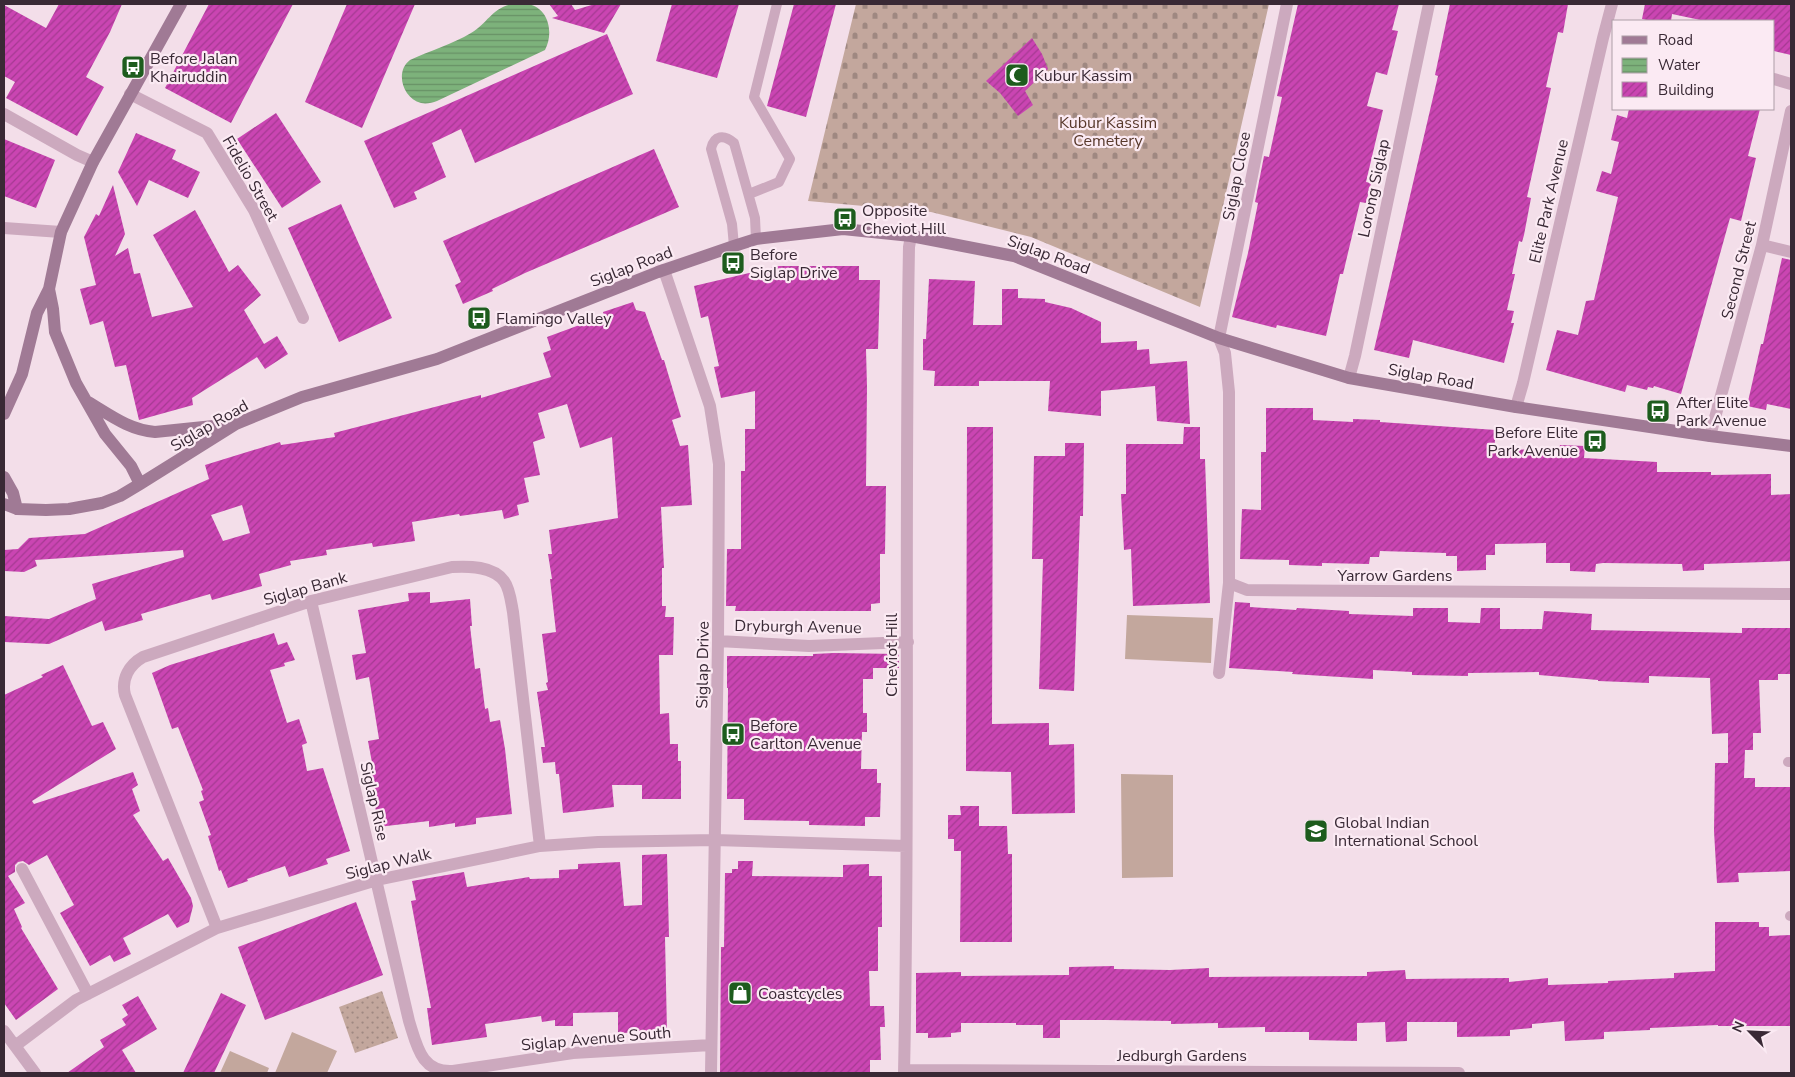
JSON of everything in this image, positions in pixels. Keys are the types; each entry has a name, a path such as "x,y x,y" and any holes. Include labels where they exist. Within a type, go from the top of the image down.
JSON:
{"main road":[{"path":"4,414 22,374 37,313 49,289 61,232 93,162 181,4"},
{"name":"Siglap Road","path":"4,504 17,509 46,510 87,506 120,496 236,424 302,397 437,359 658,272 756,239 843,229 911,236 1014,256 1219,338 1348,378 1710,436 1791,446"},
{"path":"49,289 54,309 55,332"},
{"path":"32,334 40,320 47,321 55,332 76,383 105,434 131,466 140,484"},
{"path":"4,400 14,390"},
{"path":"86,400 126,425 143,431 155,432 236,424"},
{"path":"4,477 13,493 17,509"}],"street":[{"name":"Siglap Close","path":"1219,338 1287,4"},
{"name":"Lorong Siglap","path":"1348,378 1355,356 1428,4"},
{"name":"Elite Park Avenue","path":"1516,406 1608,39 1612,4"},
{"path":"1775,80 1791,84"},
{"name":"Fidelio Street","path":"130,94 206,134 254,210 302,318"},
{"name":"Second Street","path":"1710,436 1762,245 1791,111"},
{"path":"4,114 93,162"},
{"path":"4,228 61,232"},
{"name":"Cheviot Hill","path":"904,1072 908,642 907,409 911,236"},
{"path":"1762,245 1791,252"},
{"name":"Siglap Drive","path":"658,272 664,270 704,386 715,427 720,464 711,1073"},
{"path":"1219,338 1225,353 1229,392 1229,583 1219,673"},
{"name":"Siglap Bank","path":"217,928 125,695 123,688 125,677 132,666 143,657 311,601 452,567 468,566 482,568 496,574 505,581 513,612 540,846"},
{"name":"Yarrow Gardens","path":"1229,583 1247,590 1791,594"},
{"name":"Siglap Rise","path":"311,601 409,1021 418,1048 427,1063"},
{"name":"Dryburgh Avenue","path":"718,641 809,646 908,642"},
{"name":"Siglap Walk","path":"15,1046 76,1000 217,928 377,880 540,846 598,842 715,840 906,846"},
{"path":"22,869 88,994"},
{"path":"4,1031 35,1073"},
{"name":"Siglap Avenue South","path":"427,1063 439,1070 453,1071 573,1052 711,1045"},
{"name":"Jedburgh Gardens","path":"904,1072 1459,1073"}],"lane":[{"path":"749,194 779,182 790,159 754,98 778,4"},
{"path":"734,246 732,224 711,149 717,138 722,136 734,143 755,218 756,239"}],"green space":[{"name":"Kubur Kassim Cemetery","path":"856,4 1269,4 1200,307 1031,237 931,212 808,201"},
{"path":"1127,615 1213,618 1211,663 1125,659"},
{"path":"1121,774 1173,775 1173,877 1122,878"},
{"path":"382,991 398,1038 355,1053 339,1007"},
{"path":"292,1032 337,1051 327,1073 275,1073"},
{"path":"230,1051 269,1068 267,1073 220,1073"}],"water":[{"path":"512,4 526,4 541,10 548,22 549,29 548,43 545,50 435,102 421,103 409,96 405,90 402,77 405,65 410,60 464,37 477,29 499,9"}],"building":[{"path":"59,4 122,4 110,32 86,77 104,87 77,136 6,98 15,82 4,76 4,5 46,28"},
{"path":"209,4 293,4 231,123 165,88"},
{"path":"347,4 415,4 362,128 305,102"},
{"path":"549,4 571,4 575,10 595,4 621,4 604,33 552,18 558,16"},
{"path":"672,4 739,4 717,78 656,61"},
{"path":"794,4 836,4 806,117 767,106"},
{"path":"1298,4 1399,4 1392,30 1398,31 1387,75 1376,72 1367,106 1383,110 1366,182 1371,183 1366,203 1360,202 1343,274 1340,274 1326,336 1277,325 1276,328 1232,317 1258,203 1255,202 1264,156 1269,157 1282,97 1277,96"},
{"path":"1450,4 1568,4 1563,33 1558,32 1546,87 1551,88 1527,197 1531,198 1524,235 1522,242 1519,241 1512,274 1515,274 1507,310 1514,311 1511,323 1514,323 1504,363 1413,340 1409,358 1374,350 1438,76 1435,75"},
{"path":"1645,4 1791,4 1791,55 1775,51 1775,20 1700,20 1672,14 1671,20 1642,19"},
{"path":"607,34 633,94 475,163 461,129 432,143 446,177 414,192 417,199 394,208 364,141"},
{"name":"Kubur Kassim","path":"1032,38 1042,54 1048,69 1025,91 1033,105 1018,116 1000,93 986,81"},
{"path":"1629,110 1760,110 1748,156 1756,158 1741,221 1730,218 1681,394 1654,386 1653,388 1648,387 1647,390 1627,385 1625,392 1546,370 1557,330 1578,335 1586,301 1594,300 1618,197 1596,191 1602,171 1611,174 1619,142 1611,140 1617,115 1627,118"},
{"path":"276,113 321,182 282,208 237,139"},
{"path":"136,133 176,150 172,159 200,172 188,198 149,180 137,206 118,172"},
{"path":"4,139 55,160 36,208 4,196"},
{"path":"654,149 679,207 525,273 492,289 493,291 463,304 455,285 461,282 443,241"},
{"path":"113,185 125,234 115,256 128,248 134,274 140,273 152,317 193,307 153,235 195,210 229,272 238,265 261,295 244,310 264,344 277,336 288,354 265,369 257,357 192,398 193,405 139,420 126,365 115,367 103,321 90,325 80,289 96,285 84,237 96,214 99,216"},
{"path":"341,204 392,318 339,342 288,228"},
{"path":"1782,258 1791,260 1791,409 1767,404 1766,410 1747,406"},
{"path":"779,266 859,266 859,280 880,280 878,349 866,349 866,486 886,486 885,554 880,554 880,603 871,604 871,611 735,611 736,606 726,606 727,549 741,549 741,471 745,471 745,429 755,429 755,391 721,398 714,367 719,366 708,316 701,318 694,286"},
{"path":"929,279 975,281 973,325 1002,325 1002,289 1018,289 1018,298 1045,299 1045,302 1071,308 1101,322 1101,343 1137,341 1137,350 1149,349 1150,364 1187,361 1190,424 1157,421 1155,386 1101,391 1101,416 1048,411 1050,381 979,381 979,386 934,386 935,371 923,370 923,339 926,339"},
{"path":"633,302 636,310 645,312 662,360 664,360 681,417 672,420 680,446 688,445 692,505 661,507 664,568 662,568 662,606 666,606 665,617 674,617 673,655 659,655 660,714 669,713 670,744 678,744 678,761 681,761 681,799 642,799 642,785 612,785 614,807 563,813 559,774 556,774 555,762 543,763 541,747 545,747 537,692 548,690 546,683 548,682 542,634 556,632 548,554 552,554 549,530 618,518 612,437 580,448 567,404 538,413 545,438 533,442 540,475 524,478 529,502 517,505 519,515 504,519 502,510 460,516 459,514 412,522 415,541 373,547 372,543 326,550 327,555 290,561 291,565 259,574 262,586 212,600 210,594 141,614 143,620 105,631 102,621 49,644 4,642 4,616 49,619 96,599 92,584 184,557 183,550 35,560 37,566 24,572 4,571 4,550 18,549 29,538 85,534 209,479 205,465 280,442 281,445 335,437 334,433 481,395 481,398 551,377 543,353 551,350 547,337 604,316 603,312","holes":["242,505 250,533 223,541 211,515"]},
{"path":"1266,408 1313,408 1313,420 1353,422 1353,419 1380,420 1380,422 1496,430 1494,450 1559,449 1560,445 1585,446 1584,458 1657,462 1657,472 1711,472 1711,475 1771,474 1771,495 1791,494 1791,561 1704,564 1704,570 1683,571 1682,564 1603,563 1596,564 1595,572 1570,571 1570,563 1546,563 1546,543 1495,544 1495,555 1486,555 1486,570 1457,571 1457,556 1446,556 1446,553 1380,551 1379,557 1370,557 1369,564 1322,563 1322,566 1289,565 1289,560 1240,559 1242,509 1261,510 1261,452 1266,452"},
{"path":"967,427 993,427 992,724 1049,723 1049,745 1074,744 1075,813 1012,814 1011,772 966,771"},
{"path":"1184,427 1200,427 1200,459 1205,459 1210,603 1133,606 1131,549 1124,550 1121,494 1126,494 1126,444 1183,444"},
{"path":"1065,443 1084,443 1083,516 1080,516 1074,691 1039,689 1043,559 1032,559 1034,456 1065,456"},
{"path":"430,592 430,603 470,599 472,626 470,626 475,669 480,668 485,709 488,708 490,722 500,720 512,814 476,818 476,824 455,827 455,823 429,827 429,821 378,827 370,768 373,768 368,741 379,739 369,677 356,680 352,655 366,653 358,610 409,601 408,593"},
{"path":"1235,602 1250,603 1250,607 1296,610 1297,608 1349,611 1349,614 1413,616 1413,608 1448,608 1448,622 1480,623 1481,608 1500,608 1500,629 1542,629 1544,611 1592,614 1591,630 1742,633 1742,628 1791,628 1791,674 1778,674 1778,680 1759,680 1761,733 1753,733 1753,750 1745,750 1744,778 1755,778 1755,787 1791,787 1791,871 1738,873 1739,882 1717,883 1714,831 1715,763 1728,763 1728,733 1712,734 1710,678 1649,676 1649,683 1598,681 1539,675 1539,672 1468,673 1468,676 1412,675 1412,672 1373,670 1373,679 1229,668"},
{"path":"274,633 278,645 287,642 295,660 284,663 285,666 270,670 287,723 299,719 307,743 302,745 307,771 323,768 350,851 326,859 328,864 289,877 285,866 247,879 248,881 228,888 221,870 219,871 208,836 211,835 199,802 204,800 201,791 203,790 178,727 172,729 152,673 170,665"},
{"path":"813,654 899,654 899,668 873,668 873,679 863,679 863,713 867,713 867,732 862,732 861,769 877,769 877,783 881,783 880,817 865,817 865,826 809,825 809,821 744,820 744,799 727,799 727,656 813,656"},
{"path":"63,665 92,726 103,722 116,749 32,801 34,804 133,772 138,785 132,789 140,811 133,815 163,861 168,858 191,898 193,906 189,922 177,928 168,914 123,938 131,954 114,962 110,955 90,966 60,913 74,905 47,855 29,865 23,861 18,862 15,865 15,872 8,876 25,903 14,909 21,928 58,989 16,1020 4,1003 4,695 43,677 41,675"},
{"path":"960,806 979,806 979,826 1007,826 1008,854 1012,854 1012,942 960,942 961,851 954,851 954,839 948,839 948,815 961,815"},
{"path":"667,854 669,937 665,937 667,1032 618,1033 618,1012 573,1013 573,1026 555,1026 555,1020 542,1022 541,1016 485,1024 487,1037 432,1045 427,1008 431,1008 411,901 416,900 412,881 464,872 467,887 529,877 530,879 559,878 559,870 578,869 578,864 620,862 624,906 642,905 642,855"},
{"path":"738,861 753,861 752,876 843,877 843,865 869,864 869,876 882,876 882,927 878,927 878,971 869,971 870,1006 884,1006 885,1027 880,1027 881,1060 870,1060 870,1073 720,1073 721,947 724,947 725,873 732,873 732,869 738,869"},
{"path":"356,902 383,975 265,1020 238,947"},
{"path":"1715,922 1759,922 1759,927 1769,927 1769,936 1791,935 1791,1026 1718,1025 1650,1028 1650,1030 1604,1032 1604,1039 1565,1041 1564,1021 1532,1024 1532,1028 1510,1030 1510,1036 1457,1037 1457,1022 1407,1022 1407,1041 1386,1042 1385,1022 1357,1023 1357,1041 1309,1040 1309,1032 1265,1032 1265,1027 1218,1028 1218,1023 1171,1024 1171,1021 1060,1020 1060,1038 1043,1038 1043,1025 1016,1025 1016,1023 961,1023 961,1032 951,1033 951,1037 928,1038 928,1033 916,1033 916,973 961,972 961,976 1069,975 1069,967 1114,966 1114,969 1170,970 1209,968 1209,977 1367,976 1367,972 1405,970 1406,979 1509,978 1509,982 1548,978 1548,985 1608,983 1608,981 1674,978 1674,973 1715,971"},
{"path":"221,993 246,1005 214,1073 183,1073"},
{"path":"138,996 157,1029 122,1050 136,1073 67,1073 104,1047 100,1040 126,1025 122,1019 128,1015 122,1005"}],"place":[{"name":"Before Jalan Khairuddin","path":"133,67"},
{"name":"Kubur Kassim","path":"1017,75"},
{"name":"Opposite Cheviot Hill","path":"845,219"},
{"name":"Before Siglap Drive","path":"733,263"},
{"name":"Flamingo Valley","path":"479,318"},
{"name":"After Elite Park Avenue","path":"1658,411"},
{"name":"Before Elite Park Avenue","path":"1595,441"},
{"name":"Before Carlton Avenue","path":"733,734"},
{"name":"Global Indian International School","path":"1316,831"},
{"name":"Coastcycles","path":"740,993"}]}
